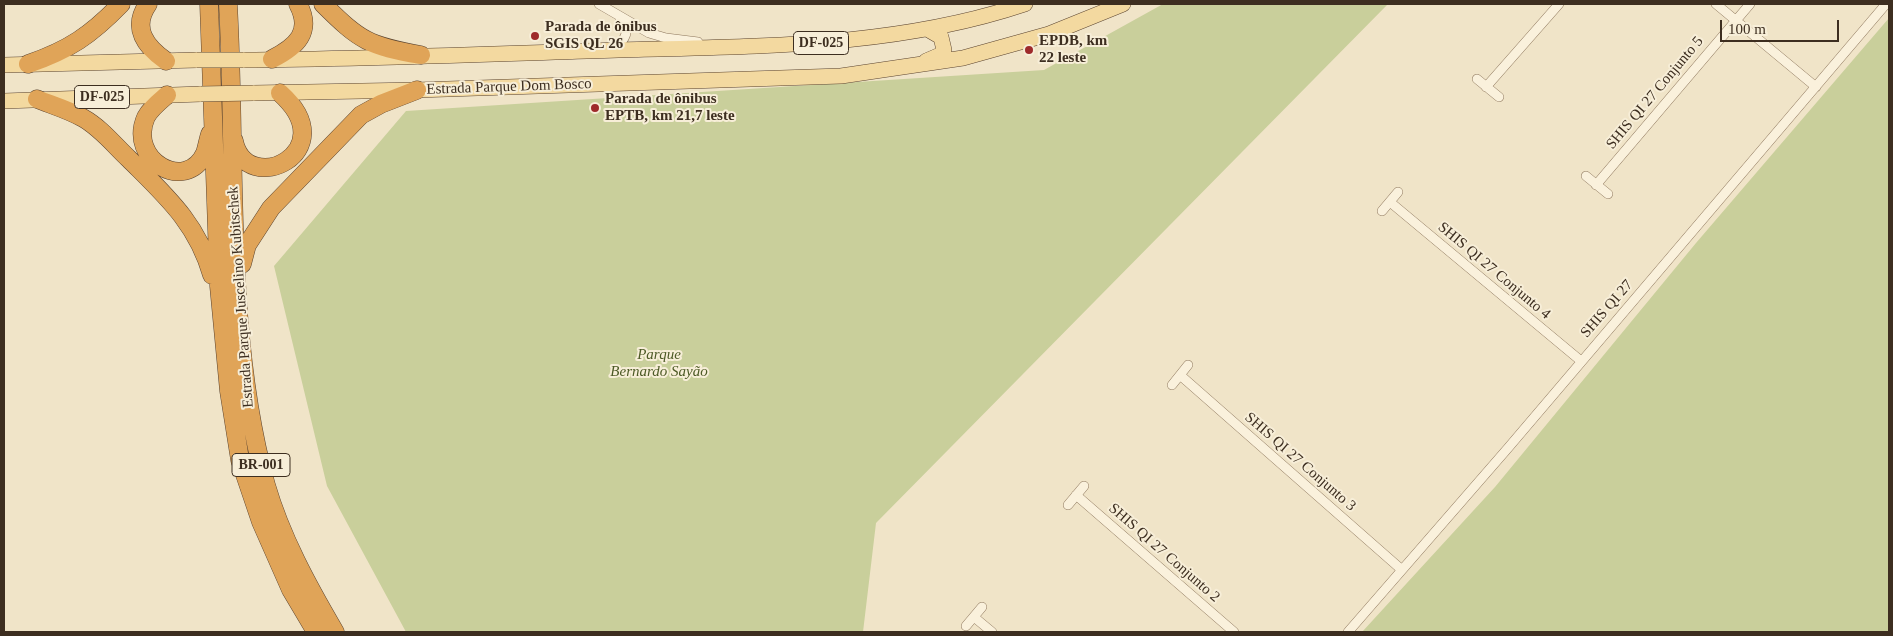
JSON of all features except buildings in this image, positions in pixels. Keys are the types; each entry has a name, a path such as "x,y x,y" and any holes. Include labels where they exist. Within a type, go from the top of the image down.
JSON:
{"highway":[{"path":"28,64 61,52 84,39 121,4"},
{"path":"148,4 143,10 141,34 148,48 166,61"},
{"path":"200,4 211,28"},
{"name":"Estrada Parque Juscelino Kubitschek","path":"209,4 219,286 229,391 240,460 272,548 291,590 316,632"},
{"path":"272,59 292,50 299,39 304,26 303,12 298,4"},
{"path":"323,4 353,33 370,44 421,55"},
{"name":"Estrada Parque Juscelino Kubitschek","path":"231,6 232,129 237,284 249,418 267,487 293,556 335,632"},
{"path":"237,284 247,245 271,208 361,115 381,104 417,90"},
{"path":"232,129 236,150 244,160 260,168 275,168 290,159 299,149 302,125 294,106 280,93"},
{"path":"168,95 146,117 143,133 145,149 154,164 170,171 186,170 197,163 204,154 213,124"},
{"path":"37,99 84,119 102,132 167,198 187,220 197,236 212,277 219,286"}],"main road":[{"name":"DF-025","path":"4,65 612,50 843,42 928,30 1025,4"},
{"name":"Estrada Parque Dom Bosco","path":"4,100 417,90 841,76 963,58 1049,34 1123,4"},
{"path":"898,69 940,55 944,50 944,43 941,37 928,30"}],"street":[{"path":"599,4 649,33 666,38 748,46"},
{"path":"1486,87 1559,4"},
{"path":"1716,4 1816,87"},
{"name":"SHIS QI 27 Conjunto 5","path":"1596,185 1750,4"},
{"name":"SHIS QI 27","path":"1348,632 1886,4"},
{"path":"612,50 624,41 627,35 627,28 617,14"},
{"path":"1477,79 1499,98"},
{"path":"1586,176 1608,194"},
{"path":"1382,211 1398,192"},
{"name":"SHIS QI 27 Conjunto 4","path":"1390,202 1581,361"},
{"path":"1172,385 1188,366"},
{"name":"SHIS QI 27 Conjunto 3","path":"1180,375 1402,570"},
{"path":"1068,505 1084,486"},
{"name":"SHIS QI 27 Conjunto 2","path":"1076,495 1234,632"},
{"path":"966,626 982,607"},
{"path":"974,617 992,632"}],"green space":[{"name":"Parque Bernardo Sayão","path":"1163,4 1388,4 876,523 863,632 406,632 327,486 274,266 406,111 1044,70"},
{"path":"1889,18 1889,632 1362,632 1495,487 1696,243"}],"place":[{"name":"Parada de ônibus SGIS QL 26","path":"535,36"},
{"name":"EPDB, km 22 leste","path":"1029,50"},
{"name":"Parada de ônibus EPTB, km 21,7 leste","path":"595,108"}]}
